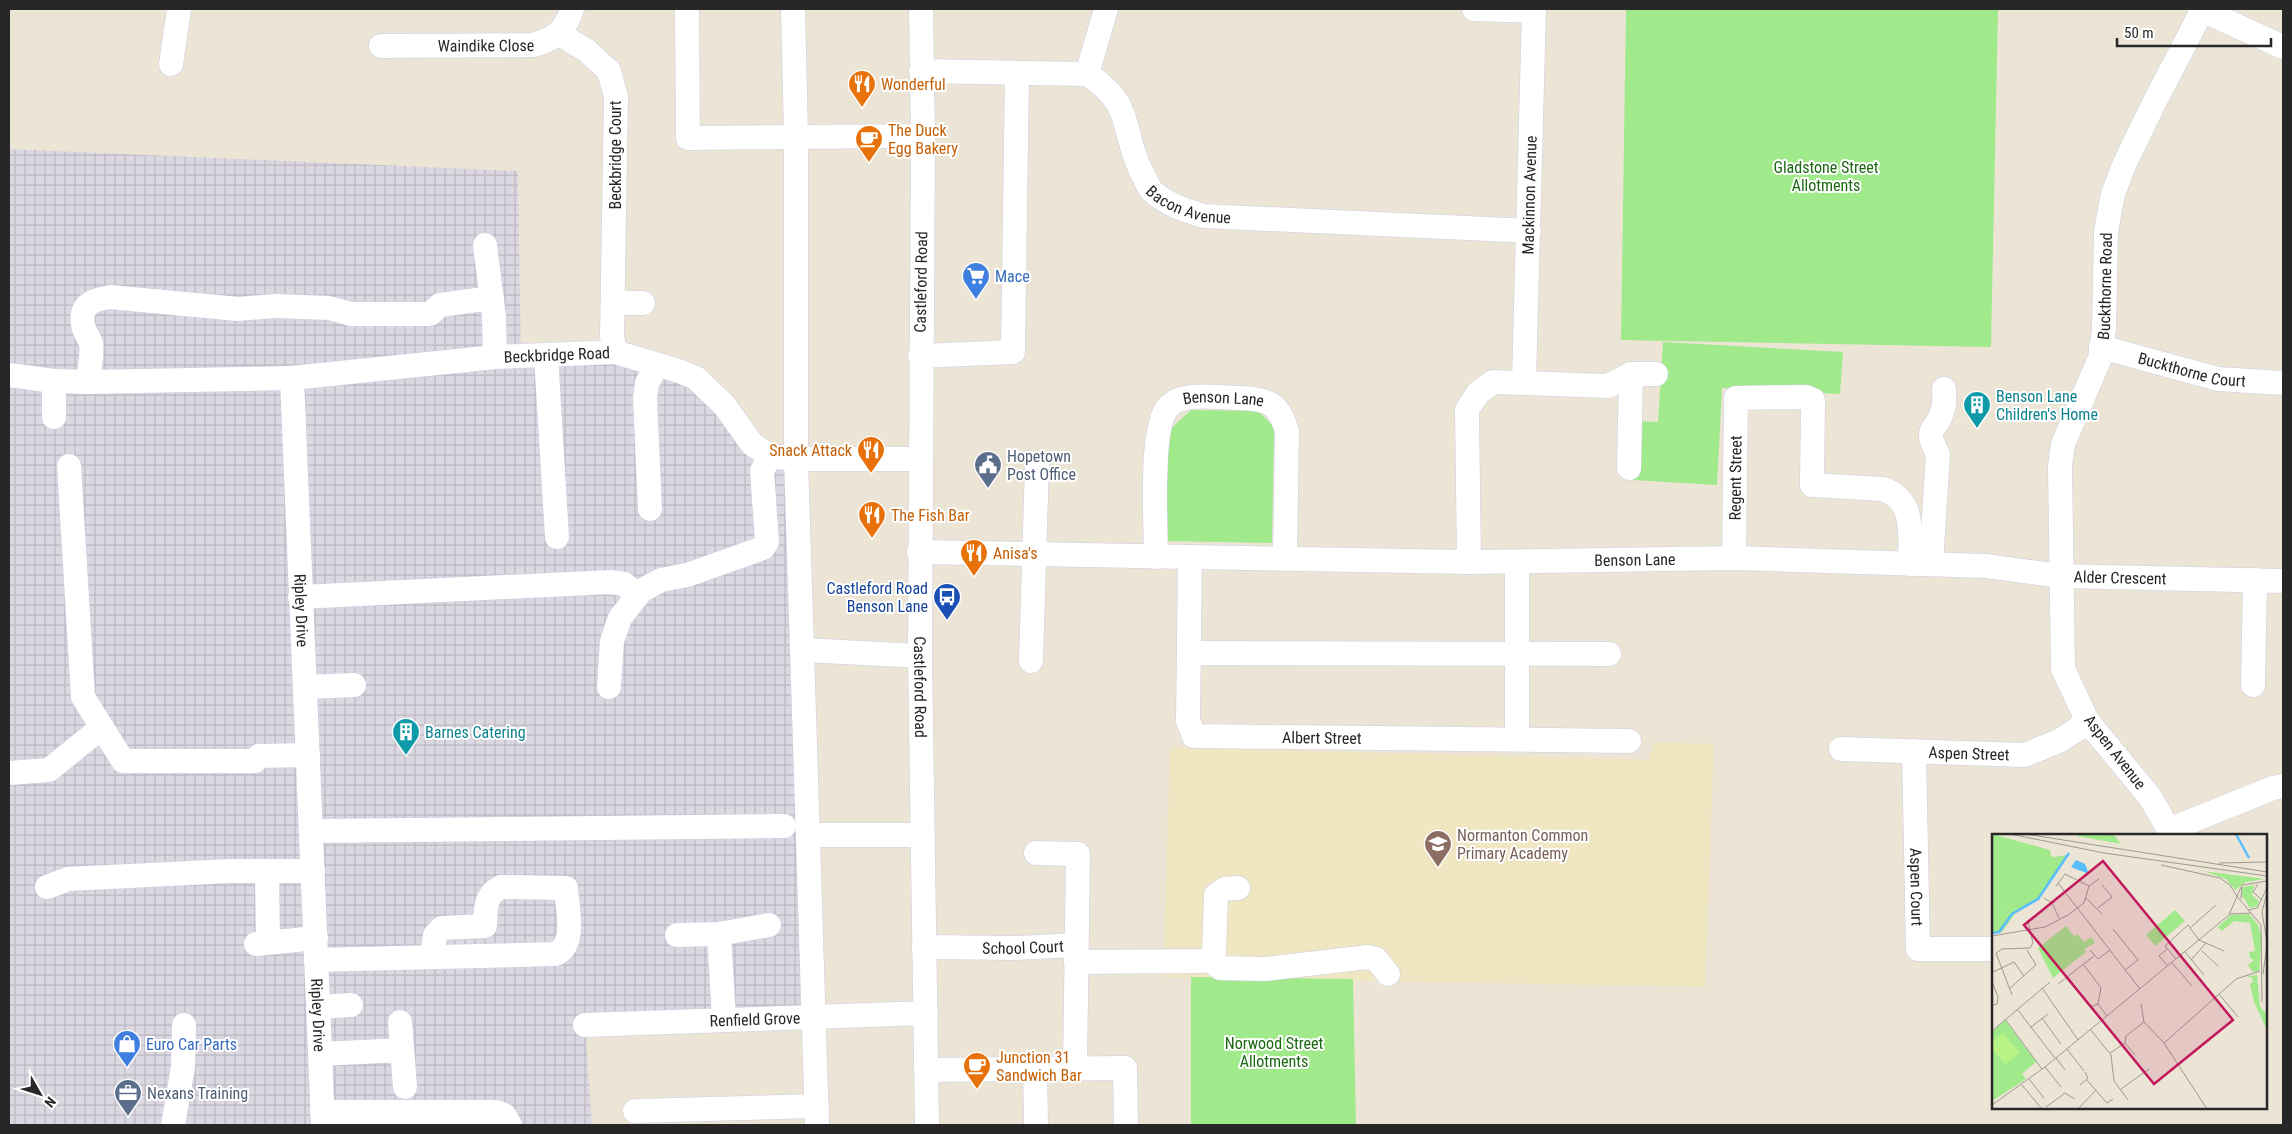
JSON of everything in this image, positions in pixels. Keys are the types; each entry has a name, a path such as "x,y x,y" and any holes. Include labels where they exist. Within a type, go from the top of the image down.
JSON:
{"street":[{"path":"171,64 179,9"},
{"path":"559,34 568,22 572,9"},
{"path":"687,9 688,138 796,135 923,136"},
{"path":"634,1112 817,1116 802,650 784,457 796,135 793,9"},
{"name":"Castleford Road","path":"921,9 923,136 919,552 927,1125"},
{"path":"921,71 1087,74 1106,9"},
{"path":"1474,9 1534,10"},
{"path":"2202,9 2283,47"},
{"name":"Buckthorne Road","path":"2060,576 2060,466 2063,444 2100,358 2104,329 2106,231 2113,194 2124,165 2154,102 2202,9"},
{"name":"Mackinnon Avenue","path":"1524,382 1534,10"},
{"name":"Waindike Close","path":"381,46 533,45 548,42 559,34"},
{"name":"Beckbridge Court","path":"559,34 586,50 609,71 616,97 612,336 615,352"},
{"path":"920,356 1013,352 1017,73"},
{"name":"Bacon Avenue","path":"1087,74 1104,86 1118,101 1126,122 1130,143 1151,190 1174,206 1204,216 1529,231"},
{"path":"485,245 492,298 495,357"},
{"path":"88,382 91,344 84,329 82,315 85,307 95,299 110,297 238,309 276,306 329,308 351,314 430,314 440,306 492,298"},
{"path":"614,303 643,303"},
{"name":"Buckthorne Court","path":"2101,347 2218,379 2283,383"},
{"name":"Beckbridge Road","path":"292,378 495,357 615,352 696,378 724,405 752,444 784,457"},
{"path":"546,356 557,537"},
{"path":"650,509 645,398 647,383 657,366"},
{"path":"1629,468 1631,374"},
{"path":"1469,562 1467,410 1478,393 1493,382 1608,386 1631,374 1656,374"},
{"path":"9,375 54,381 88,382 292,378"},
{"name":"Ripley Drive","path":"292,378 323,1119"},
{"path":"54,381 54,417"},
{"path":"1921,564 1938,455 1931,443 1930,435 1944,408 1944,389"},
{"name":"Regent Street","path":"1734,558 1736,398 1806,397 1813,400 1812,485 1884,489 1894,493 1902,501 1909,513 1921,564"},
{"name":"Benson Lane","path":"1156,557 1156,443 1162,418 1169,406 1183,399 1245,398 1271,402 1282,414 1287,431 1285,559"},
{"path":"609,687 612,641 620,618 638,595 650,584 687,575 763,548 767,542 762,471 784,457 920,459"},
{"path":"1031,661 1037,464"},
{"path":"69,466 83,697 123,761 255,760 259,756 308,755"},
{"name":"Benson Lane","path":"919,552 1469,562 1734,558 1826,563 1986,566"},
{"name":"Albert Street","path":"1190,557 1188,721 1194,736 1629,741"},
{"path":"1517,562 1517,739"},
{"name":"Alder Crescent","path":"1986,566 2060,576 2283,581"},
{"name":"Aspen Avenue","path":"2060,576 2063,669 2088,722 2150,797 2169,833"},
{"path":"2252,685 2255,580"},
{"path":"300,597 610,582 624,584 638,595"},
{"path":"802,650 920,656"},
{"path":"1189,653 1609,654"},
{"path":"305,687 354,685"},
{"name":"Aspen Street","path":"1841,749 2025,755 2062,740 2088,722"},
{"path":"9,773 49,770 102,726"},
{"name":"Aspen Court","path":"1914,752 1918,949 1992,949"},
{"path":"2169,833 2273,788 2283,786"},
{"path":"312,831 784,826"},
{"path":"808,835 923,835"},
{"name":"School Court","path":"924,947 1014,948 1076,954 1078,854 1036,853"},
{"path":"47,886 68,879 266,871 313,871"},
{"path":"266,871 262,943 316,949 432,957 556,954 562,951 568,941 566,888 501,887 492,891 487,898 485,926 442,928 435,935 432,957"},
{"path":"1075,1068 1076,954 1203,961 1210,959 1214,953 1216,896 1224,889 1238,888"},
{"path":"677,935 719,934 769,925"},
{"path":"719,934 724,1019"},
{"path":"1210,959 1220,968 1266,969 1368,958 1376,959 1388,974"},
{"path":"319,1007 351,1006"},
{"name":"Renfield Grove","path":"584,1025 815,1015 926,1013"},
{"path":"400,1022 405,1087"},
{"path":"173,1125 183,1067 184,1025"},
{"path":"320,1054 402,1050"},
{"path":"1034,1068 1036,1125"},
{"path":"927,1070 1125,1068 1126,1125"},
{"path":"323,1119 368,1119 496,1112 504,1115 510,1125"}],"shaded area":[{"path":"9,149 518,171 521,357 615,352 679,371 738,426 796,459 815,1015 585,1025 592,1125 9,1125"},
{"name":"Normanton Common Primary Academy","path":"1654,742 1714,744 1705,987 1163,977 1170,747 1649,760"}],"green space":[{"name":"Gladstone Street Allotments","path":"1626,9 1998,9 1991,347 1621,340"},
{"path":"1663,342 1843,352 1840,394 1722,388 1717,485 1632,480 1636,421 1658,422"},
{"path":"1191,410 1258,411 1274,427 1272,543 1164,541 1165,434"},
{"name":"Norwood Street Allotments","path":"1191,977 1353,979 1356,1125 1191,1125"}],"place":[{"name":"Wonderful","path":"862,108"},
{"name":"The Duck Egg Bakery","path":"869,163"},
{"name":"Mace","path":"976,300"},
{"name":"Benson Lane Children's Home","path":"1977,429"},
{"name":"Snack Attack","path":"871,474"},
{"name":"Hopetown Post Office","path":"988,489"},
{"name":"The Fish Bar","path":"872,539"},
{"name":"Anisa's","path":"974,577"},
{"name":"Castleford Road Benson Lane","path":"947,621"},
{"name":"Barnes Catering","path":"406,756"},
{"name":"Normanton Common Primary Academy","path":"1438,868"},
{"name":"Euro Car Parts","path":"127,1068"},
{"name":"Junction 31 Sandwich Bar","path":"977,1090"},
{"name":"Nexans Training","path":"128,1117"}]}
